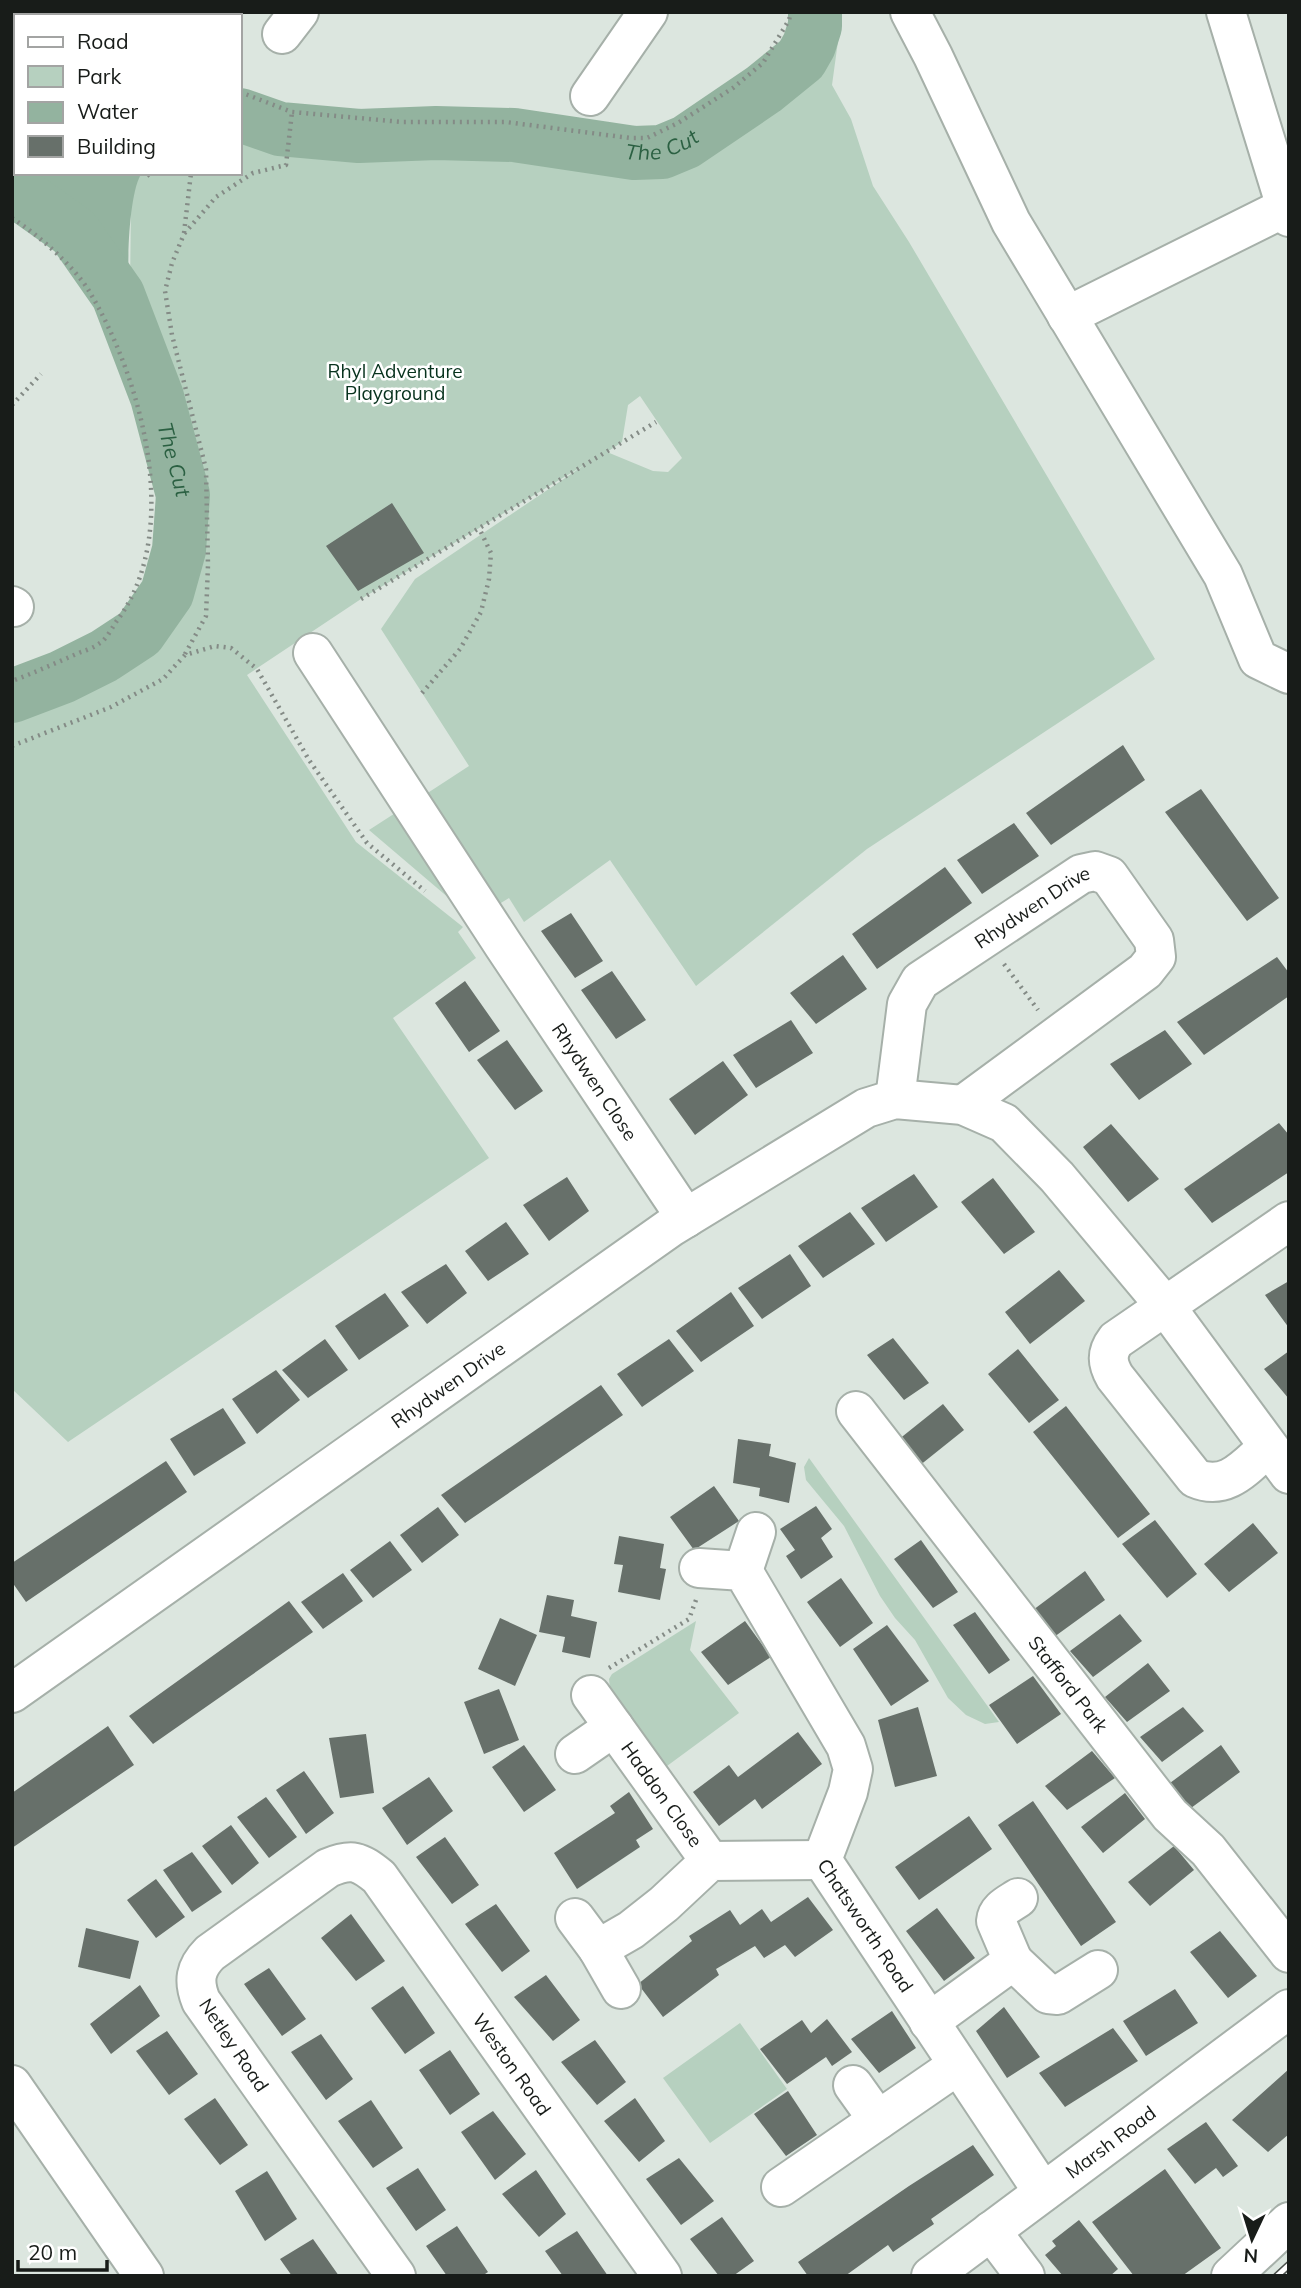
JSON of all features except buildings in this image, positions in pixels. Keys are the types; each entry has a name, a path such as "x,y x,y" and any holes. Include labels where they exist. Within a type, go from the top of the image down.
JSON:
{"street":[{"path":"590,96 648,12"},
{"path":"910,12 1011,222 1223,575 1258,659 1289,674"},
{"path":"1067,316 1287,212 1226,12"},
{"name":"Rhydwen Close","path":"313,653 504,946 687,1218"},
{"name":"Rhydwen Drive","path":"895,1099 908,1004 920,981 1081,874 1095,871 1109,876 1154,940 1156,957 1145,971 963,1105"},
{"name":"Rhydwen Drive","path":"13,1691 687,1218 866,1108 895,1099 963,1105 1004,1123 1033,1150 1166,1307 1279,1460 1226,1481 1204,1482 1195,1478 1115,1377 1108,1358 1115,1340 1166,1307"},
{"path":"1166,1307 1289,1221"},
{"name":"Stafford Park","path":"856,1411 1170,1815 1208,1850 1289,1954"},
{"path":"716,1569 756,1532"},
{"name":"Chatsworth Road","path":"716,1569 841,1737 853,1769 848,1792 822,1860 1043,2192"},
{"name":"Haddon Close","path":"591,1695 710,1861"},
{"name":"Haddon Close","path":"575,1754 614,1727"},
{"path":"598,1949 631,1930 664,1904 710,1861 822,1860"},
{"name":"Netley Road","path":"355,1862 344,1861 328,1868 210,1953 200,1964 196,1976 197,1989 201,2001 396,2276"},
{"name":"Weston Road","path":"355,1862 379,1877 662,2276"},
{"path":"1018,1898 999,1911 996,1922 1013,1961 1048,1994 1058,1996 1098,1970"},
{"path":"575,1917 598,1949 621,1989"},
{"path":"929,2022 1013,1961"},
{"name":"Marsh Road","path":"931,2276 1289,2009"},
{"path":"781,2187 958,2065"},
{"path":"12,2085 144,2276"},
{"path":"853,2085 878,2120"},
{"path":"1231,2276 1289,2222"},
{"path":"991,2231 1025,2276"}],"path":[{"path":"184,234 216,197 253,173 286,165 292,112 242,93"},
{"path":"12,746 111,707 163,679 185,655 206,616 206,469 172,335 165,291 172,263 184,234 191,175"},
{"path":"12,218 51,248 87,288 118,344 134,394 150,466 152,501 148,550 131,601 100,643 12,681"},
{"path":"12,405 41,374"},
{"path":"361,599 656,422"},
{"path":"422,693 460,649 481,612 489,579 491,553 479,528"},
{"path":"185,655 215,646 231,649 257,669 309,760 367,843 428,893"},
{"path":"985,938 1058,1036"},
{"path":"591,1695 605,1671 688,1619 716,1569"}],"green space":[{"name":"Rhyl Adventure Playground","path":"824,12 842,12 832,85 851,119 873,186 909,242 1155,659 867,849 696,986 610,860 524,922 509,898 491,909 423,796 469,766 381,629 415,579 586,464 361,599 247,675 356,842 463,927 458,932 476,958 393,1018 489,1158 68,1442 12,1389 12,709 66,691 110,669 143,642 174,601 189,563 193,508 185,461 130,288 131,204 137,180 141,175 242,175 242,126 257,132 331,145 505,148 637,164 677,159 798,77 820,41","holes":["640,396 682,458 668,472 653,471 607,452 622,442 628,405"]},
{"path":"400,810 470,916 369,830"},
{"path":"809,1458 999,1722 985,1724 966,1715 948,1698 915,1640 880,1596 844,1526 806,1480 804,1467"},
{"path":"696,1621 690,1650 739,1713 667,1766 610,1689 609,1679 612,1674"},
{"path":"740,2023 787,2089 710,2143 663,2078"}],"water":[{"path":"12,92 14,175 141,175 131,212 129,281 157,397 118,295 74,232 12,188"}],"waterway":[{"name":"The Cut","path":"242,116 280,129 359,136 436,133 514,135 634,153 662,152 686,142 764,89 801,59 815,26 815,12"},
{"name":"The Cut","path":"12,188 74,232 118,295 157,397 183,495 179,550 167,593 139,633 104,656 62,677 12,696"}],"railway":[{"path":"1277,2276 1289,2265"}]}
